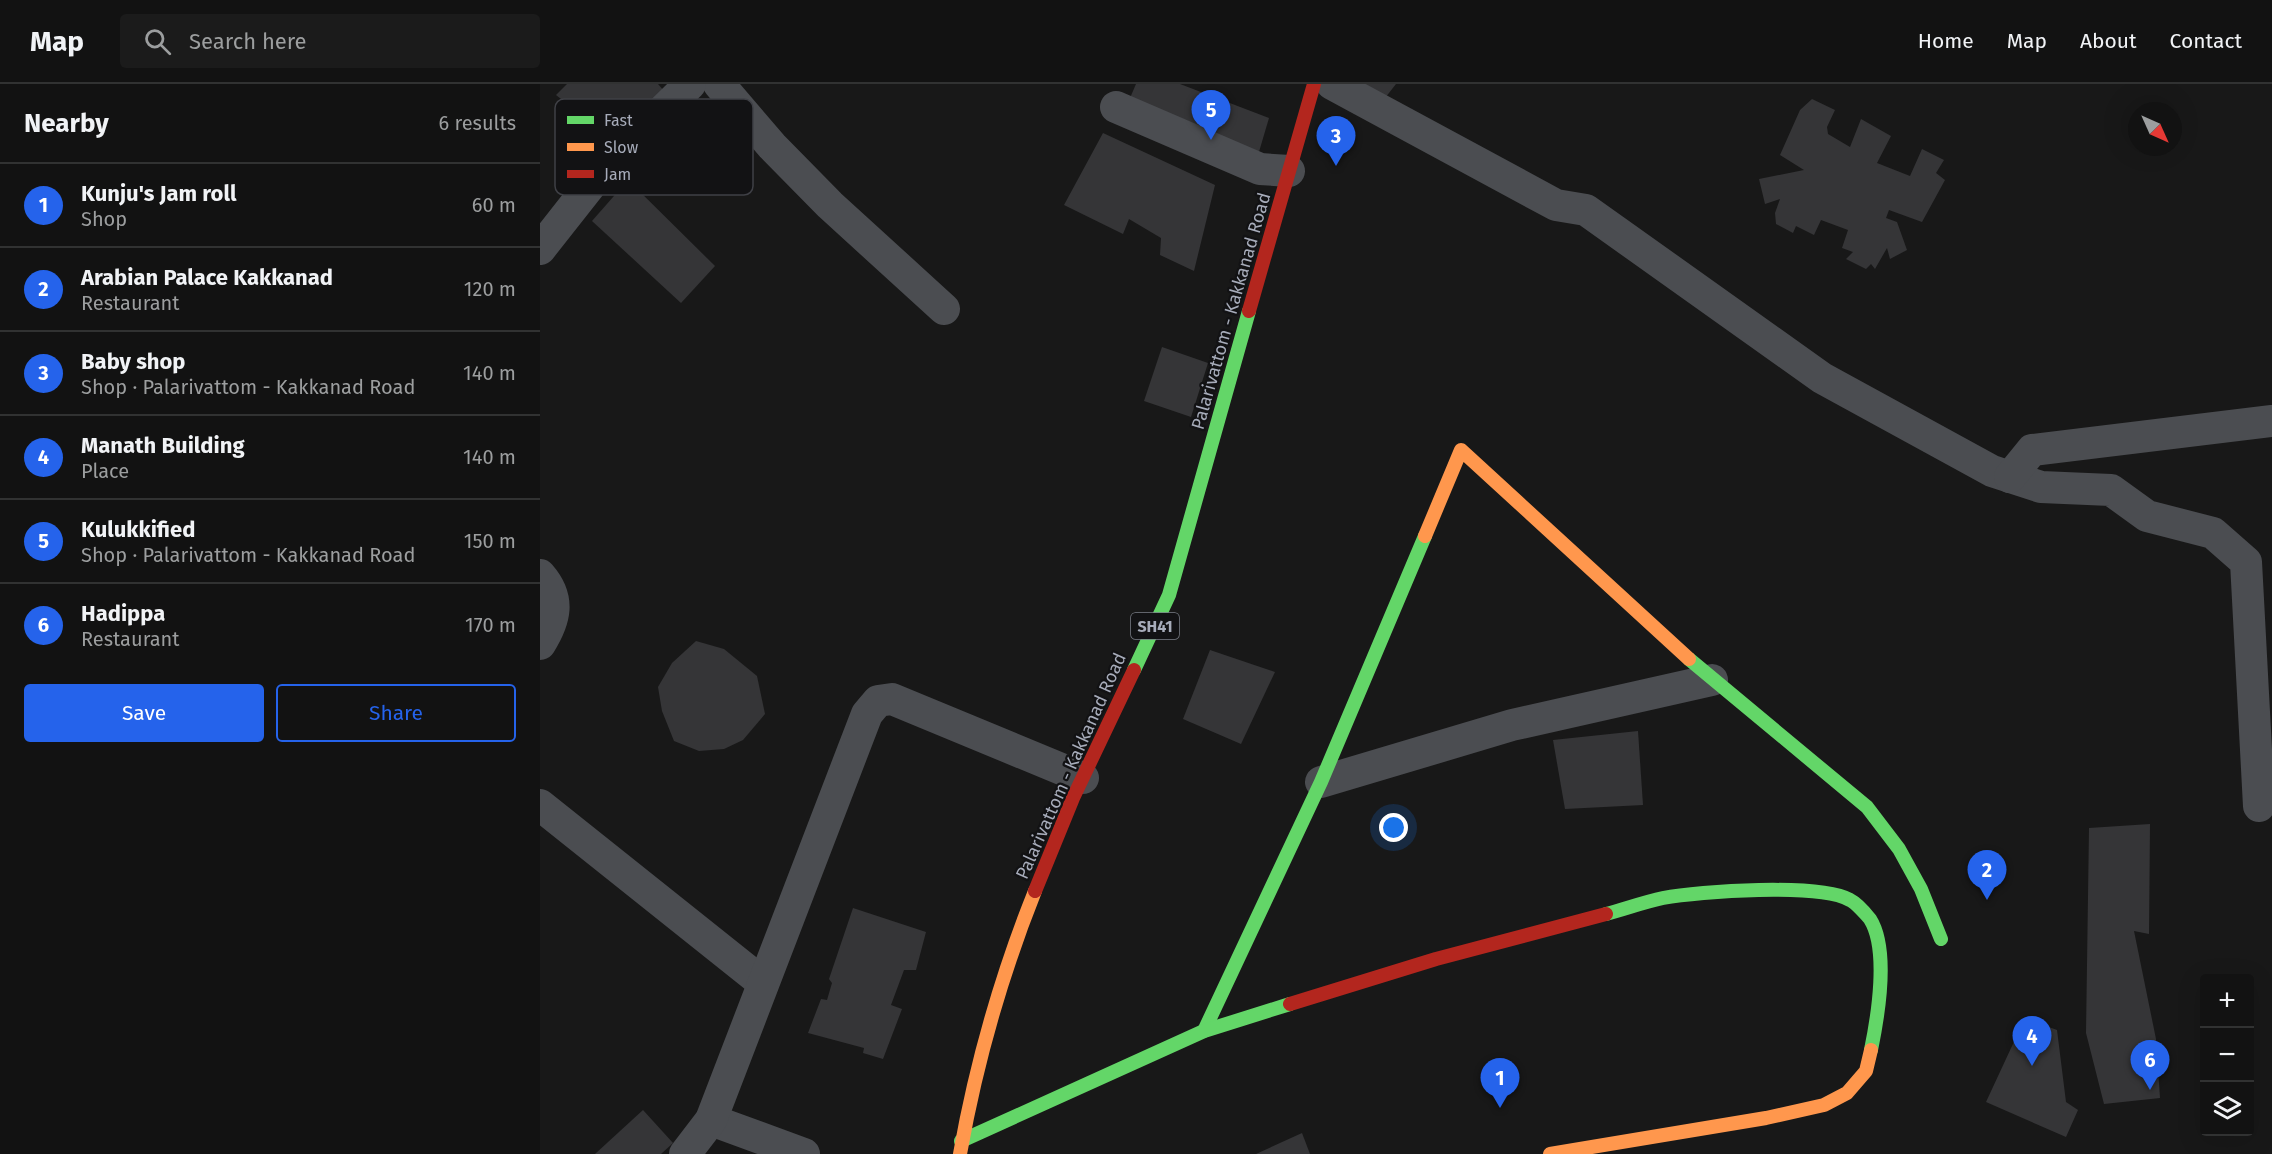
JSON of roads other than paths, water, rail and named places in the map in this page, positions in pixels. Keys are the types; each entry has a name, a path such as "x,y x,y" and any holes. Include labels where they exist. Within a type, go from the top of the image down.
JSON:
{"street":[{"path":"675,99 690,84"},
{"path":"719,84 732,99"},
{"name":"Palarivattom - Kakkanad Road","path":"960,1148 974,1077 1018,931 1083,778 1169,595 1314,84"},
{"path":"1332,84 1556,205 1586,210 1822,378 1992,471 2041,487 2111,490 2147,516 2213,533 2247,562 2259,807"},
{"path":"1116,107 1260,169 1289,171"},
{"path":"753,124 830,205 944,309"},
{"path":"540,249 583,195"},
{"path":"2010,477 2032,450 2272,421"},
{"path":"1204,1031 1321,782 1461,450 1712,680 1867,807 1904,859 1921,890 1941,939"},
{"path":"540,575 551,588 553,622 540,644"},
{"path":"1321,782 1512,725 1712,680"},
{"path":"685,1154 711,1120 867,714 878,701 892,699 1083,778"},
{"path":"540,805 763,983"},
{"path":"960,1148 1204,1031 1436,959 1664,898 1757,890 1826,894 1850,900 1870,919 1880,949 1878,1020 1866,1071 1846,1093 1824,1105 1766,1118 1550,1154"},
{"path":"711,1120 804,1154"}],"place":[{"name":"Kulukkified","path":"1211,140"},
{"name":"Baby shop","path":"1336,166"},
{"name":"Arabian Palace Kakkanad","path":"1987,900"},
{"name":"Manath Building","path":"2032,1066"},
{"name":"Hadippa","path":"2150,1090"},
{"name":"Kunju's Jam roll","path":"1500,1108"}]}
